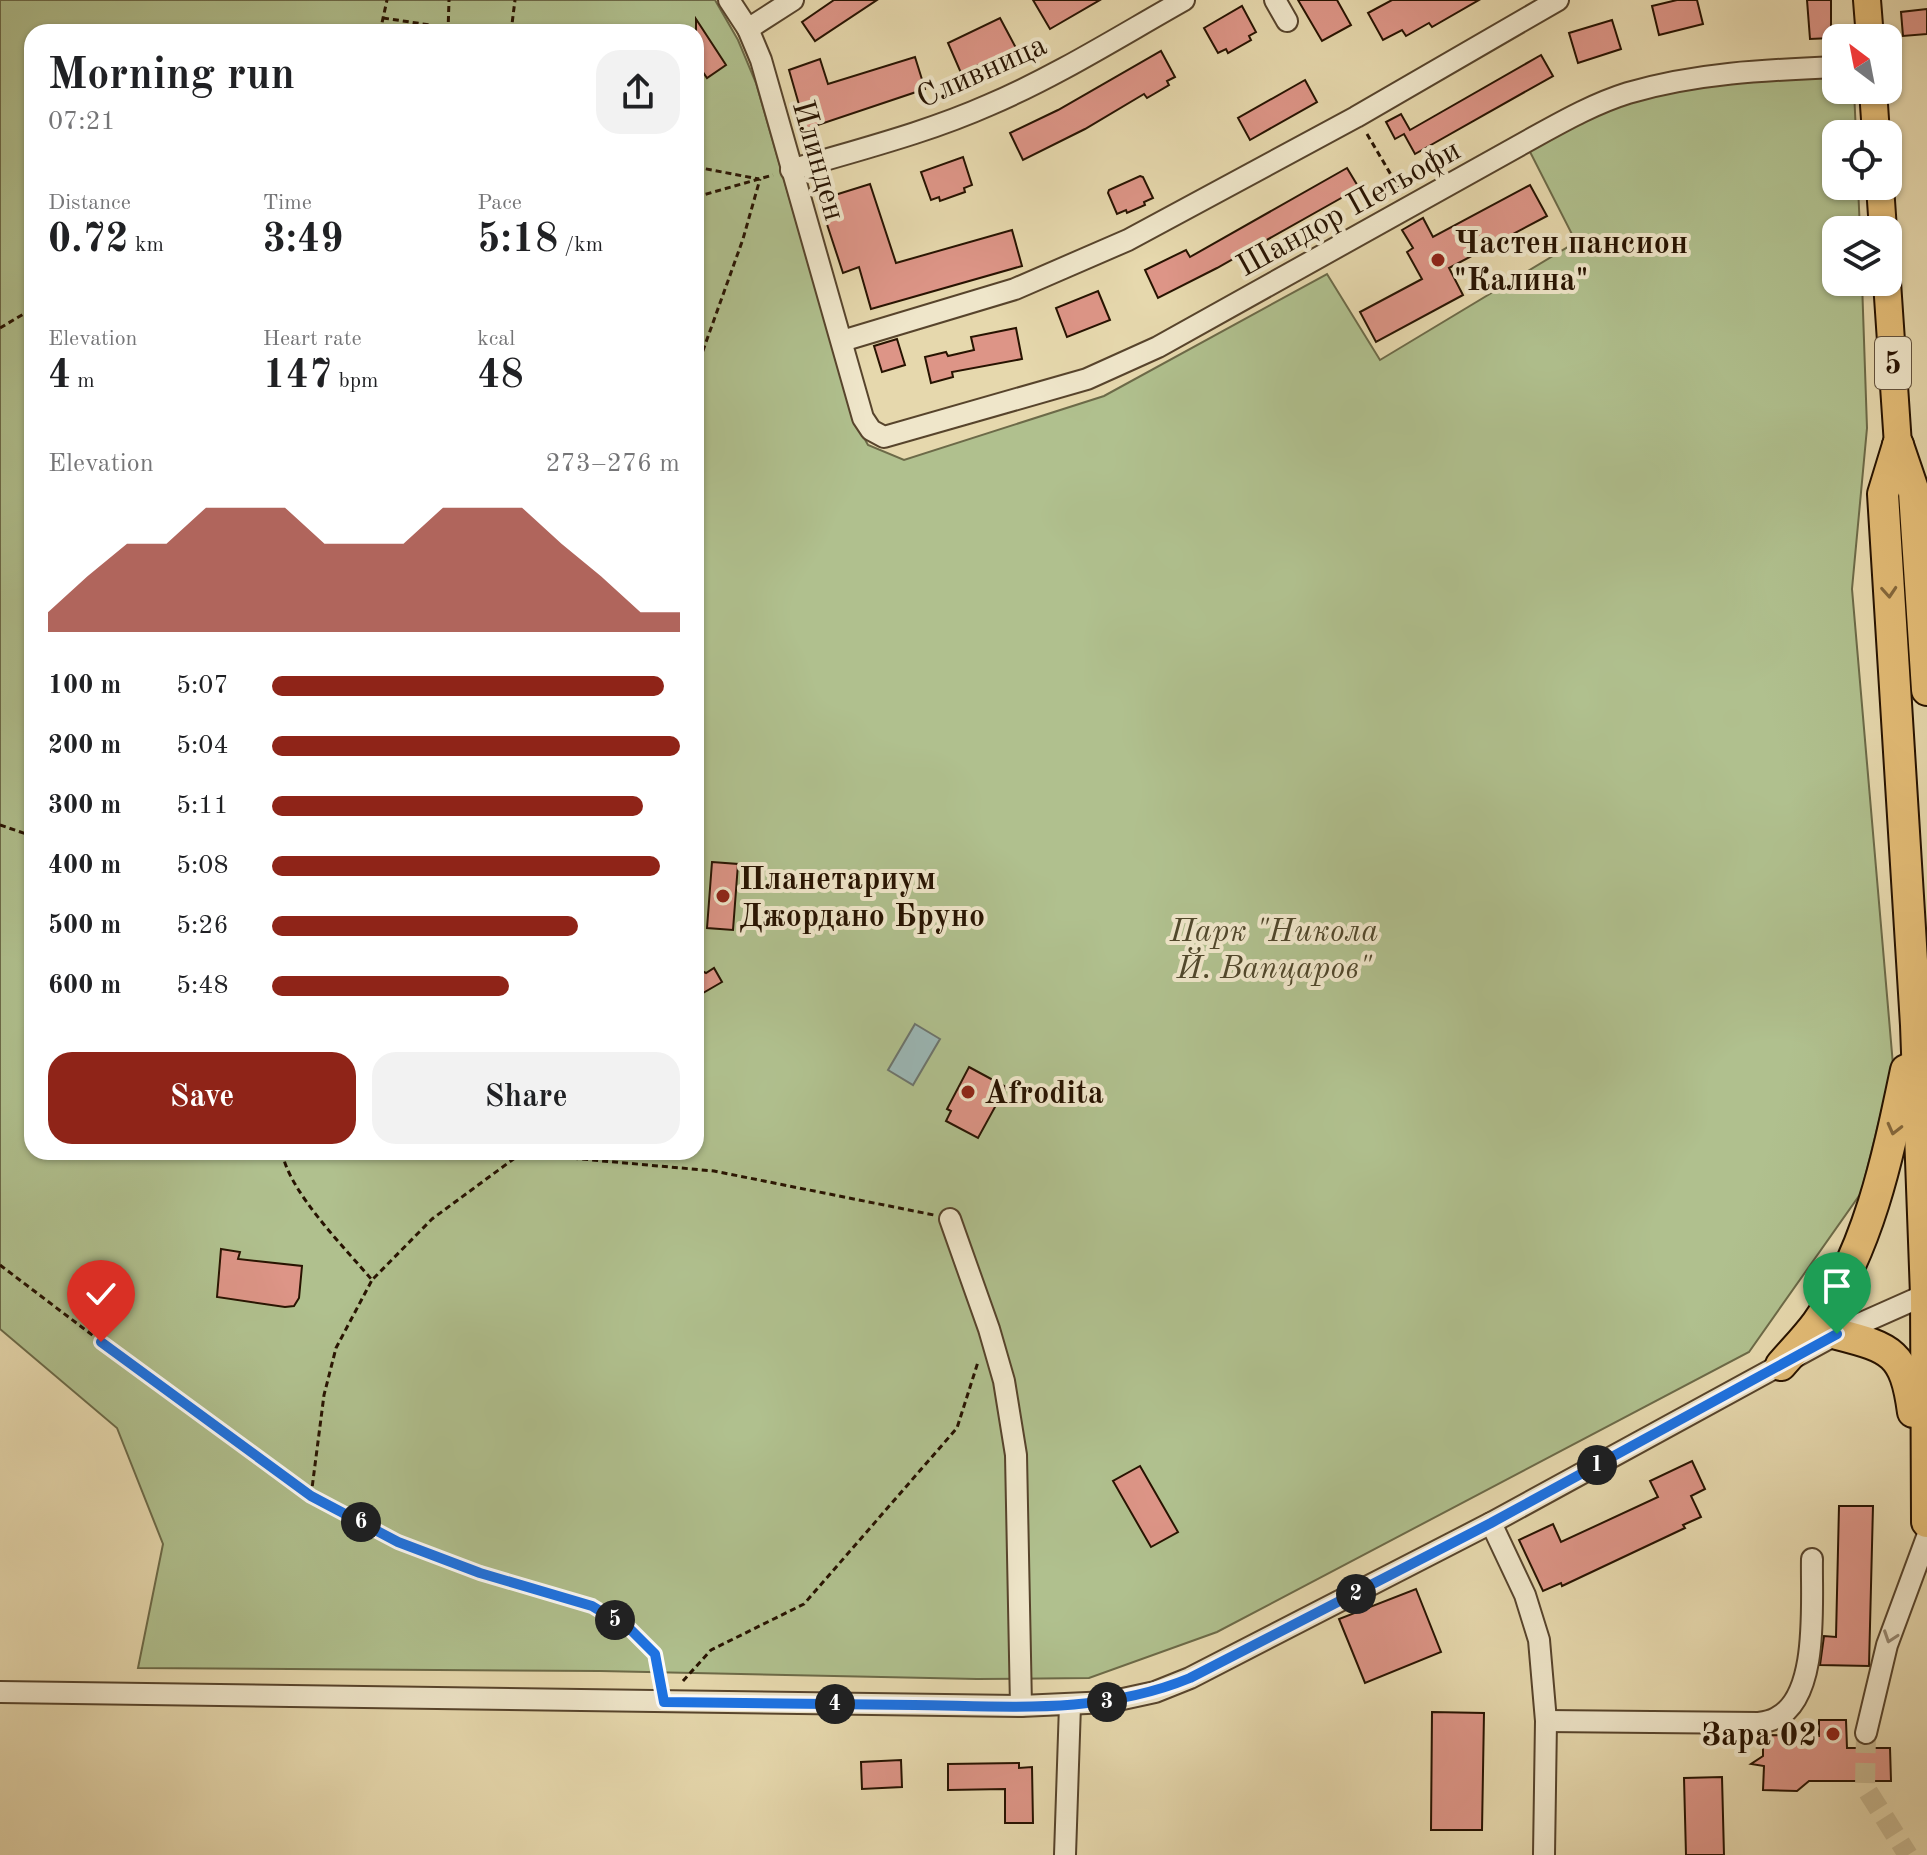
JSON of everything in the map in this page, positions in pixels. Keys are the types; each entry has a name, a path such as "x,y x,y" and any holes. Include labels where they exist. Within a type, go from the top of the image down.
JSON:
{"highway":[{"name":"5","path":"1898,445 1921,507 1927,690"},
{"name":"5","path":"1898,445 1883,494 1916,1025 1926,1294 1926,1510"},
{"path":"1781,1365 1824,1311 1868,1218 1882,1176 1916,1025"},
{"path":"1837,1334 1887,1350 1903,1370 1910,1393 1926,1510"}],"main road":[{"path":"1867,0 1869,24"},
{"name":"5","path":"1888,296 1898,445"}],"street":[{"name":"Илинден","path":"729,0 748,29 761,60 863,418 871,430 884,437 896,435"},
{"path":"748,29 793,0"},
{"name":"Сливница","path":"791,170 932,127 988,106 1040,81 1184,0"},
{"path":"1275,0 1287,21"},
{"path":"842,341 1015,289 1128,240 1356,117 1558,0"},
{"name":"Шандор Петьофи","path":"896,435 1087,379 1158,347 1584,110 1625,94 1719,74 1822,68"},
{"path":"1884,514 1921,507"},
{"path":"950,1219 1004,1381 1016,1455 1021,1706"},
{"path":"0,1692 1021,1706 1109,1702 1155,1692 1190,1678 1491,1523 1837,1334 1926,1294"},
{"path":"1491,1523 1525,1595 1539,1640 1546,1721 1544,1855"},
{"path":"1866,1733 1887,1645 1927,1537"},
{"path":"1546,1721 1758,1723 1779,1718 1804,1686 1809,1667 1812,1559"},
{"path":"1065,1855 1070,1705"}],"path":[{"path":"382,24 387,0"},
{"path":"448,24 449,0"},
{"path":"512,24 515,0"},
{"path":"383,18 432,24"},
{"path":"1356,117 1410,207"},
{"path":"704,168 760,179"},
{"path":"704,195 760,179"},
{"path":"704,348 743,239 760,179"},
{"path":"0,328 24,314"},
{"path":"0,825 24,833"},
{"path":"283,1160 312,1208 372,1280"},
{"path":"311,1496 324,1395 336,1348 372,1280 432,1219 512,1160"},
{"path":"592,1160 714,1171 950,1219"},
{"path":"0,1265 311,1496 398,1542 480,1573 592,1606 630,1629 655,1654 664,1702"},
{"path":"664,1702 711,1650 804,1604 957,1428 989,1329"}],"green space":[{"name":"Парк \"Никола Й. Вапцаров\"","path":"0,0 715,0 738,40 756,83 853,418 868,445 904,460 1104,396 1327,274 1380,360 1576,242 1527,146 1643,92 1822,72 1822,104 1855,104 1855,120 1822,120 1822,200 1859,200 1859,216 1822,216 1822,296 1862,296 1867,428 1852,589 1893,1065 1861,1193 1749,1352 1217,1632 1089,1678 138,1668 163,1544 117,1428 0,1329"}],"water":[{"path":"915,1024 940,1039 913,1085 888,1070"}],"building":[{"path":"834,0 877,0 815,41 802,22"},
{"path":"1033,0 1100,0 1050,29"},
{"path":"1298,0 1337,0 1351,25 1322,41"},
{"path":"1392,0 1479,0 1432,27 1429,23 1406,36 1402,30 1383,40 1368,13"},
{"path":"1677,0 1697,0 1703,24 1659,35 1652,6"},
{"path":"1807,0 1831,0 1831,24 1822,24 1822,38 1810,39"},
{"path":"1242,6 1256,32 1249,36 1251,40 1228,53 1226,49 1218,53 1204,28"},
{"path":"1927,9 1927,34 1903,36 1901,12"},
{"path":"1000,18 1016,48 961,73 948,43"},
{"path":"1612,20 1621,49 1578,63 1569,33"},
{"path":"704,31 726,65 707,78 704,74"},
{"path":"1161,51 1175,77 1167,81 1169,85 1147,98 1144,94 1085,129 1023,160 1010,133 1058,110"},
{"path":"1541,55 1553,76 1415,154 1404,134 1395,139 1386,122 1401,114 1410,130"},
{"path":"915,57 925,89 806,129 789,70 820,59 828,84"},
{"path":"1305,80 1317,102 1250,140 1238,118"},
{"path":"963,157 972,185 964,188 965,192 940,201 939,197 931,200 921,172"},
{"path":"1347,168 1359,188 1158,298 1145,270 1186,250 1190,257"},
{"path":"1140,176 1153,198 1127,213 1126,210 1117,214 1109,190"},
{"path":"870,184 896,263 1012,230 1022,266 871,309 859,267 843,273 819,200"},
{"name":"Частен пансион \"Калина\"","path":"1530,185 1547,216 1449,268 1463,295 1376,342 1360,312 1422,279 1407,252 1413,248 1402,230 1423,218 1433,237"},
{"path":"1098,291 1110,320 1067,337 1056,308"},
{"path":"1016,328 1022,359 952,372 953,377 931,383 925,357 974,350 971,337"},
{"path":"897,339 905,365 882,372 874,346"},
{"name":"Планетариум Джордано Бруно","path":"712,862 738,864 733,930 707,928"},
{"path":"714,968 722,982 704,992 704,972"},
{"path":"969,1067 1006,1087 978,1138 946,1121 951,1111 947,1109"},
{"path":"221,1249 240,1252 238,1259 302,1266 299,1298 294,1306 217,1297"},
{"path":"1692,1461 1705,1489 1691,1496 1701,1517 1683,1525 1685,1528 1562,1586 1561,1583 1543,1591 1519,1540 1553,1524 1561,1542 1658,1497 1650,1481"},
{"path":"1140,1466 1178,1532 1151,1547 1113,1481"},
{"path":"1839,1506 1873,1506 1869,1666 1820,1665 1824,1636 1836,1637"},
{"path":"1416,1589 1441,1652 1365,1683 1339,1619"},
{"path":"1432,1712 1484,1713 1482,1830 1431,1830"},
{"path":"1819,1720 1846,1720 1847,1748 1890,1748 1891,1781 1809,1781 1797,1791 1763,1790 1764,1766 1751,1764 1763,1756 1763,1735 1819,1736"},
{"path":"901,1760 902,1787 862,1789 861,1762"},
{"path":"1019,1763 1019,1768 1032,1767 1033,1823 1005,1823 1005,1789 948,1790 948,1764"},
{"path":"1722,1777 1724,1855 1686,1855 1684,1778"}],"tunnel":[{"path":"1866,1733 1865,1787 1908,1855"}],"place":[{"name":"Частен пансион \"Калина\"","path":"1438,260"},
{"name":"Планетариум Джордано Бруно","path":"723,896"},
{"name":"Afrodita","path":"968,1092"},
{"name":"Зара 02","path":"1833,1734"}],"route":[{"path":"101,1342 311,1496 398,1542 480,1573 592,1606 630,1629 655,1654 664,1702 1021,1706 1109,1702 1155,1692 1190,1678 1491,1523 1837,1334"}]}
